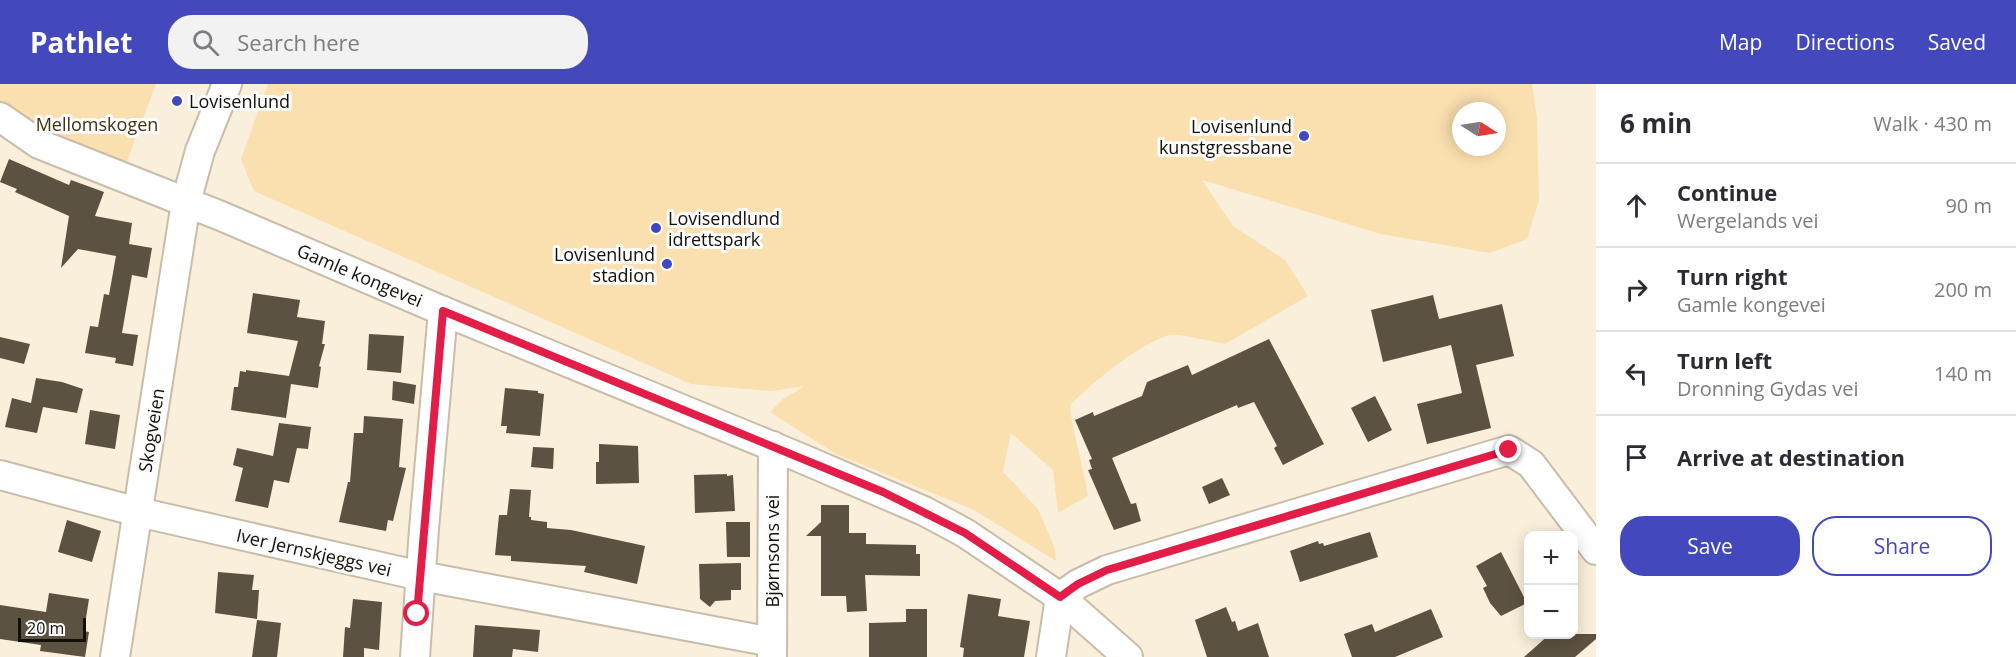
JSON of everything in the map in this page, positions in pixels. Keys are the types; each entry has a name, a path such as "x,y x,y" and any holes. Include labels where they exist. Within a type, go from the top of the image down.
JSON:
{"street":[{"name":"Skogveien","path":"116,657 186,202 200,151 227,84"},
{"name":"Gamle kongevei","path":"0,117 39,144 186,202 443,311 883,492 934,517 1003,557 1060,597 1128,657"},
{"path":"415,657 443,311"},
{"name":"Bjørnsons vei","path":"772,650 773,446"},
{"path":"1051,657 1060,597 1078,584 1107,570 1509,450 1531,464 1596,550"},
{"name":"Iver Jernskjeggs vei","path":"0,475 138,512 420,576 772,650"}],"green space":[{"name":"Mellomskogen","path":"0,84 156,84 121,177 0,117"},
{"path":"268,84 1532,84 1537,118 1539,200 1527,239 1490,253 1381,234 1202,180 1233,226 1285,260 1308,296 1225,344 1188,336 1169,335 1130,355 1091,386 1070,405 1088,496 1058,513 1053,470 1011,433 1003,472 1038,509 1055,549 1056,561 974,510 836,454 770,412 783,399 805,386 771,391 691,384 254,191 241,159"}],"building":[{"path":"9,159 69,185 71,180 104,192 95,216 132,223 129,244 152,248 147,278 132,275 122,333 138,335 133,366 115,363 116,358 85,353 90,326 98,327 104,294 109,295 116,256 78,249 61,268 69,216 15,192 17,189 0,182"},
{"path":"253,293 300,300 297,317 325,321 322,344 325,344 319,366 321,367 318,388 291,384 286,418 231,410 234,387 238,387 240,371 289,376 298,341 247,333"},
{"path":"1433,295 1439,319 1502,304 1514,356 1476,365 1491,428 1427,444 1417,404 1462,393 1451,345 1383,362 1371,310"},
{"path":"369,334 404,336 401,373 367,370"},
{"path":"0,337 30,344 24,364 0,358"},
{"path":"1269,339 1324,444 1283,465 1274,448 1277,446 1254,402 1238,408 1237,405 1112,458 1131,504 1136,503 1141,521 1114,530 1088,470 1092,469 1089,460 1092,459 1075,420 1093,412 1094,416 1142,396 1147,382 1188,365 1192,375"},
{"path":"36,378 62,382 83,389 77,413 43,407 37,433 5,427 12,398 31,403"},
{"path":"393,381 416,385 414,404 392,400"},
{"path":"505,388 538,391 544,394 540,436 506,433 507,426 501,426"},
{"path":"1375,396 1392,430 1368,442 1351,408"},
{"path":"90,410 120,415 115,449 85,444"},
{"path":"364,416 403,419 399,467 406,468 393,521 388,520 386,531 339,522 348,482 350,482 354,433 363,433"},
{"path":"279,423 311,427 308,449 297,448 289,483 274,480 268,508 235,501 243,468 233,465 237,448 273,456"},
{"path":"599,444 638,446 639,483 596,484"},
{"path":"533,447 554,448 553,469 531,467"},
{"path":"727,474 727,476 733,475 735,511 695,513 694,475"},
{"path":"1222,478 1230,495 1209,504 1202,487"},
{"path":"510,489 531,490 529,517 531,520 547,522 547,528 571,530 645,546 637,584 584,572 586,566 511,561 511,556 495,555 499,515 507,515"},
{"path":"821,505 849,505 849,533 866,533 866,544 916,545 916,554 920,554 920,576 865,575 867,611 847,612 846,596 821,596 821,536 806,536 821,522"},
{"path":"67,520 101,531 92,562 58,552"},
{"path":"726,522 750,522 750,557 727,557"},
{"path":"1370,532 1378,557 1300,582 1290,551 1318,541 1324,546"},
{"path":"1501,552 1524,597 1524,604 1501,616 1490,603 1483,588 1487,586 1476,566"},
{"path":"741,563 741,590 731,590 731,600 715,601 710,607 700,599 699,564"},
{"path":"218,572 254,575 252,590 259,590 257,619 215,613"},
{"path":"49,593 89,599 84,631 89,632 85,657 40,651 41,645 0,639 0,605 46,612"},
{"path":"968,594 1001,599 998,616 1030,621 1024,657 963,657 964,648 960,647"},
{"path":"353,599 382,602 379,650 364,648 364,657 343,657 345,627 350,628"},
{"path":"1226,607 1238,631 1258,623 1269,657 1207,657 1195,620"},
{"path":"906,609 927,609 927,657 869,657 869,623 906,622"},
{"path":"1431,609 1443,637 1395,657 1352,657 1344,634 1372,624 1375,632"},
{"path":"257,620 281,623 277,657 252,657"},
{"path":"475,625 540,630 538,652 513,649 512,657 473,657"},
{"path":"1578,634 1596,634 1596,639 1575,657 1524,657 1544,639 1578,639"}],"place":[{"name":"Lovisenlund","path":"177,101"},
{"name":"Lovisenlund kunstgressbane","path":"1304,136"},
{"name":"Lovisendlund idrettspark","path":"656,228"},
{"name":"Lovisenlund stadion","path":"667,264"}],"route":[{"path":"417,614 443,311 883,492 924,511 1003,557 1060,597 1078,584 1107,570 1509,450"}]}
